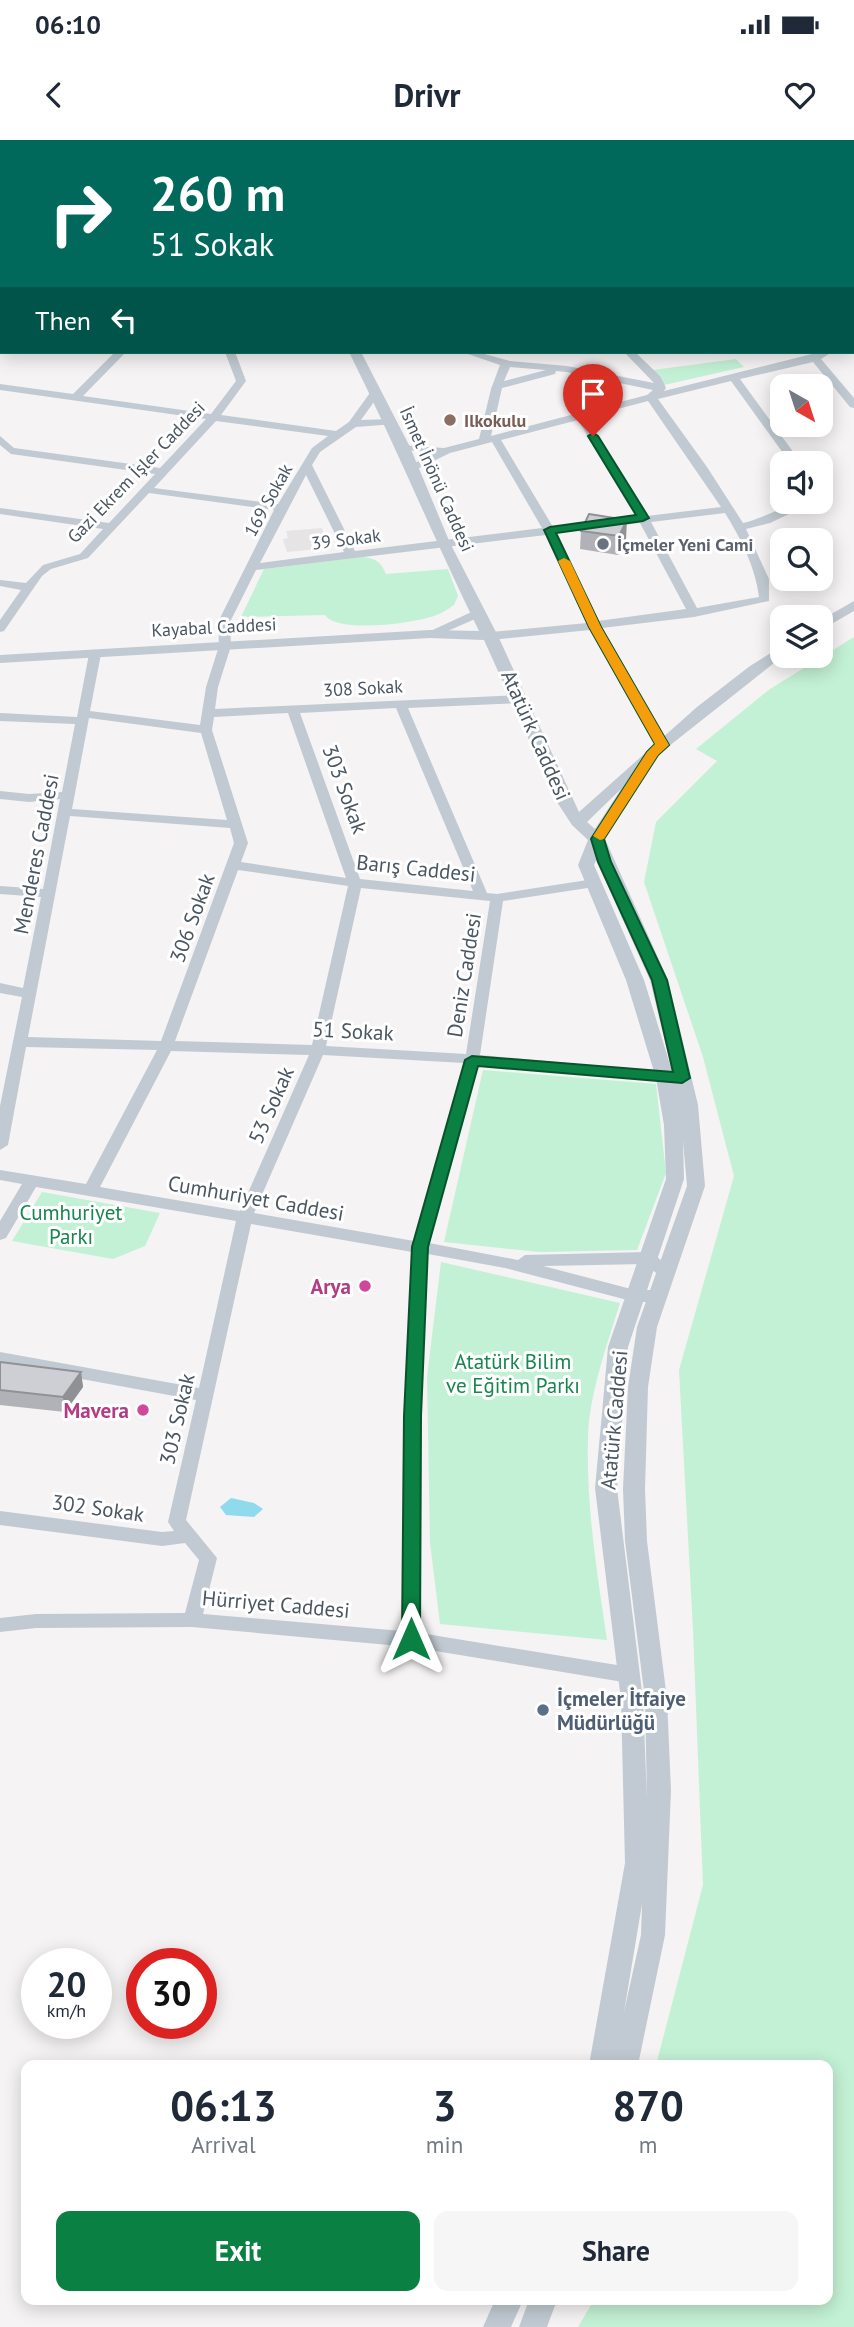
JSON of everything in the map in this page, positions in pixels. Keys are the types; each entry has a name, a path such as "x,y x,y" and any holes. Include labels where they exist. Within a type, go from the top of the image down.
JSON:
{"street":[{"path":"76,397 119,354"},
{"name":"Gazi Ekrem İşler Caddesi","path":"0,628 28,587 47,567 84,556 213,418 241,381 231,354"},
{"name":"İsmet İnönü Caddesi","path":"356,354 403,447 443,542 484,624"},
{"path":"474,354 506,363 563,369 656,392"},
{"path":"430,634 484,624 595,627 694,613 765,599 767,585 739,527 656,392 657,379 631,354"},
{"path":"411,468 446,451 581,416 656,392 818,354"},
{"path":"823,354 854,405"},
{"path":"506,363 497,386 490,441 550,530 595,627 658,749"},
{"path":"497,386 563,369"},
{"path":"732,376 787,451"},
{"path":"0,387 334,434"},
{"name":"169 Sokak","path":"225,646 224,622 281,508 307,464 316,450 334,434 353,424 376,392"},
{"path":"581,416 643,518 694,613"},
{"path":"353,424 391,422"},
{"path":"0,439 11,451 164,472"},
{"path":"403,447 446,451"},
{"path":"307,464 352,556"},
{"path":"148,490 281,508"},
{"name":"39 Sokak","path":"251,567 729,509"},
{"path":"0,510 112,527"},
{"path":"739,527 782,514"},
{"path":"0,583 28,587"},
{"path":"833,618 854,605"},
{"name":"Kayabal Caddesi","path":"0,659 430,634 484,624"},
{"name":"Atatürk Caddesi","path":"484,624 565,802 578,822 597,839 604,862 659,980 674,1078 676,1180 618,1347 606,1488 629,1675 638,1863 603,2060"},
{"name":"306 Sokak","path":"90,1191 166,1047 241,842 206,730 212,687 225,646"},
{"name":"Menderes Caddesi","path":"0,1145 95,654"},
{"path":"578,822 629,771 770,659"},
{"name":"308 Sokak","path":"209,713 520,699"},
{"name":"Deniz Caddesi","path":"400,703 490,897 472,1060 420,1247 412,1416 411,1639"},
{"name":"303 Sokak","path":"293,710 355,883"},
{"path":"0,716 83,718 206,730"},
{"name":"Atatürk Caddesi","path":"626,2060 653,1935 659,1790 656,1699 636,1541 634,1489 638,1387 647,1327 696,1186 689,1105 674,1078 586,864 597,839 658,749"},
{"path":"0,795 29,797 48,805 67,804 236,825"},
{"name":"Barış Caddesi","path":"234,865 355,883 490,897 594,883"},
{"name":"53 Sokak","path":"245,1217 318,1050 355,883"},
{"path":"0,890 50,894"},
{"path":"0,988 31,994"},
{"name":"51 Sokak","path":"22,1042 318,1050 451,1057 674,1078"},
{"name":"Cumhuriyet Caddesi","path":"0,1175 506,1262 635,1296 658,1296"},
{"path":"0,1234 32,1181"},
{"name":"303 Sokak","path":"192,1620 208,1558 177,1522 245,1217"},
{"path":"648,1258 667,1273"},
{"name":"Cumhuriyet Caddesi","path":"506,1262 648,1258"},
{"path":"0,1358 205,1395"},
{"name":"302 Sokak","path":"0,1518 162,1539 190,1536"},
{"name":"Hürriyet Caddesi","path":"0,1625 36,1621 192,1620 411,1639 629,1675"},
{"path":"497,2327 507,2305"},
{"path":"533,2327 541,2305"}],"shaded area":[{"path":"322,528 328,548 287,552 283,539 288,538 286,531"}],"green space":[{"path":"736,359 744,367 664,385 662,378 653,370"},
{"path":"362,557 377,561 386,574 448,569 458,596 454,605 424,619 360,626 333,621 325,615 241,617 264,569"},
{"path":"854,637 854,2327 578,2327 591,2305 833,2305 833,2060 657,2060 703,1885 679,1370 734,1176 703,1057 644,882 656,822 717,761 696,749 770,689 804,668 833,668 833,650"},
{"path":"483,1070 656,1084 666,1173 637,1250 539,1252 444,1242"},
{"name":"Cumhuriyet Parkı","path":"42,1192 160,1213 145,1246 113,1259 12,1241"},
{"name":"Atatürk Bilim ve Eğitim Parkı","path":"441,1262 620,1303 595,1387 588,1438 590,1514 607,1640 440,1624 430,1543 427,1377"}],"water":[{"path":"231,1498 254,1503 263,1509 254,1517 226,1515 220,1507"}],"building":[{"path":"589,514 627,520 619,536 581,531"},
{"path":"0,1362 81,1372 63,1397 0,1390"}],"slow traffic":[{"path":"564,561 595,627 662,745 653,752 600,836"}],"place":[{"name":"Ilkokulu","path":"450,420"},
{"name":"İçmeler Yeni Cami","path":"603,544"},
{"name":"Arya","path":"365,1286"},
{"name":"Mavera","path":"143,1410"},
{"name":"İçmeler İtfaiye Müdürlüğü","path":"543,1710"}],"route":[{"path":"411,1639 412,1416 420,1247 472,1060 682,1078 659,980 604,862 597,839 653,752 662,745 595,627 550,530 643,518 593,436"}]}
